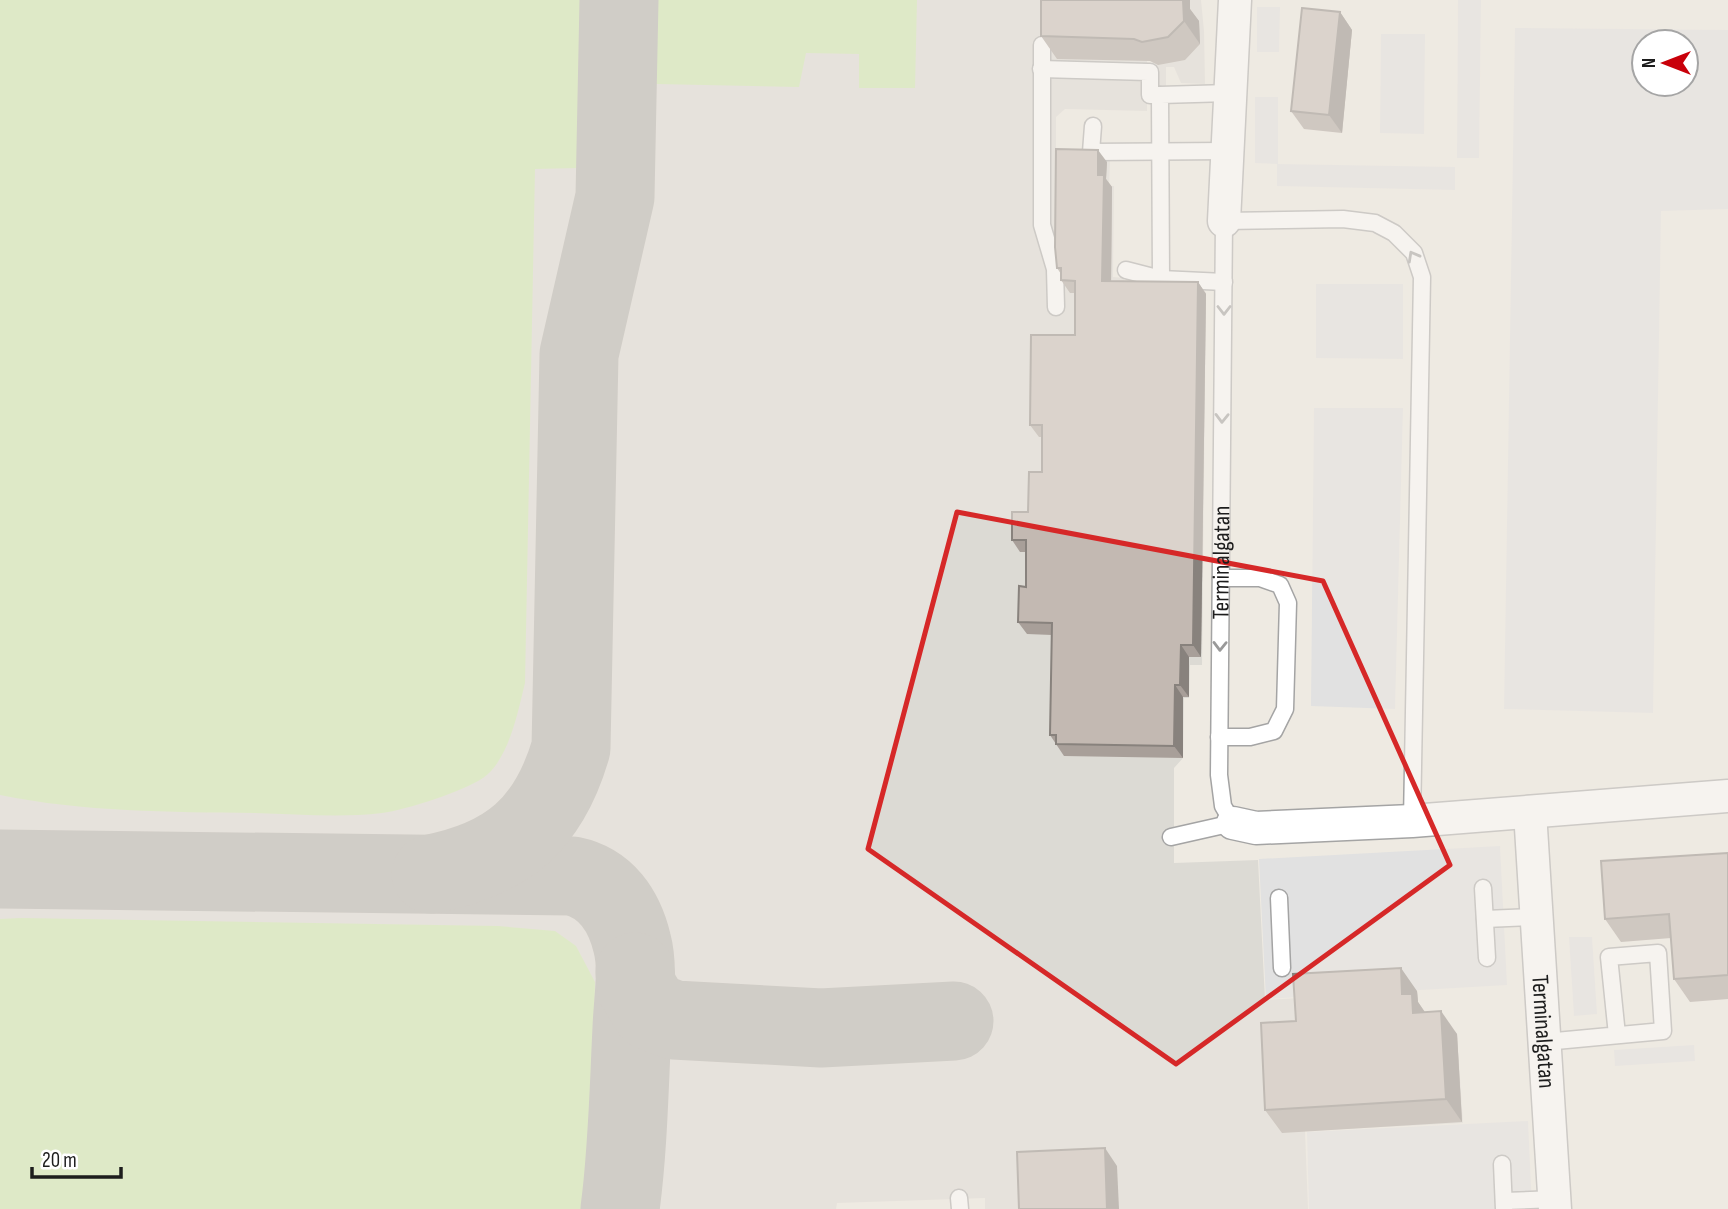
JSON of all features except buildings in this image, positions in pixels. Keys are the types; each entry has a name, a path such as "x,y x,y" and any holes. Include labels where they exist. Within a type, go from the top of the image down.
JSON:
{"street":[{"name":"Terminalgatan","path":"1224,221 1235,0"},
{"path":"1233,823 1256,828 1412,821 1728,796"},
{"name":"Terminalgatan","path":"1530,812 1555,1204"}],"lane":[{"path":"1042,46 1042,225 1055,269 1056,307"},
{"path":"1041,69 1150,72 1150,95 1229,93"},
{"path":"1160,95 1161,279"},
{"path":"1093,126 1091,152 1227,151"},
{"path":"1224,221 1343,219 1375,223 1394,233 1415,253 1422,277 1422,322 1412,821"},
{"name":"Terminalgatan","path":"1224,221 1219,775 1223,806 1233,823"},
{"path":"1126,270 1161,279 1224,282"},
{"path":"1219,737 1250,737 1274,731 1285,709 1288,603 1280,585 1260,578 1221,578"},
{"path":"1171,836 1233,823"},
{"path":"1483,888 1487,958"},
{"path":"1279,898 1282,968"},
{"path":"1485,919 1535,916"},
{"path":"1545,1042 1663,1031 1658,953 1609,957 1617,1035"},
{"path":"1502,1164 1504,1205 1555,1204"}],"highlighted area":[{"path":"957,512 1323,581 1450,865 1176,1064 868,849"}],"shaded area":[{"path":"0,0 1201,0 1205,84 1181,83 1174,67 1166,67 1166,91 1151,91 1152,55 1147,55 1147,111 1065,109 1056,117 1056,154 1063,160 1110,161 1109,186 1114,186 1113,277 1124,278 1124,290 1206,292 1202,665 1190,665 1189,698 1184,698 1183,758 1174,768 1174,863 1258,860 1265,1000 1417,991 1419,1016 1429,1035 1457,1034 1463,1123 1305,1131 1308,1209 985,1209 985,1198 837,1203 836,1209 0,1209"},
{"path":"1458,0 1481,0 1479,158 1457,158"},
{"path":"1257,7 1280,7 1279,52 1257,52"},
{"path":"1515,28 1630,29 1630,98 1700,98 1700,30 1728,30 1728,209 1661,211 1653,713 1504,709"},
{"path":"1381,34 1425,34 1424,134 1380,133"},
{"path":"1255,97 1278,97 1278,164 1455,167 1455,190 1277,186 1277,164 1255,163"},
{"path":"1316,284 1403,284 1403,359 1316,358"},
{"path":"1314,408 1403,408 1395,709 1311,706"},
{"path":"1500,846 1507,985 1266,999 1259,859"},
{"path":"1569,937 1592,937 1597,1014 1574,1016"},
{"path":"1694,1045 1695,1061 1615,1066 1614,1050"},
{"path":"1528,1121 1532,1209 1309,1209 1307,1132"}],"green space":[{"path":"0,0 589,0 583,162 578,168 535,169 525,683 506,747 500,760 483,778 449,794 405,808 350,815 127,810 63,805 0,795"},
{"path":"658,0 917,0 915,88 859,88 859,54 806,53 799,87 656,84"},
{"path":"0,919 498,926 555,931 576,946 595,982 591,1209 0,1209"}],"taxiway":[{"path":"431,874 482,859 522,834 551,798 571,748 579,354 615,197 619,0"},
{"path":"0,869 572,876 595,885 612,900 624,920 629,931 635,963 627,1141 620,1209"},
{"path":"635,972 637,988 651,1011 674,1020 821,1028 954,1021"}]}
